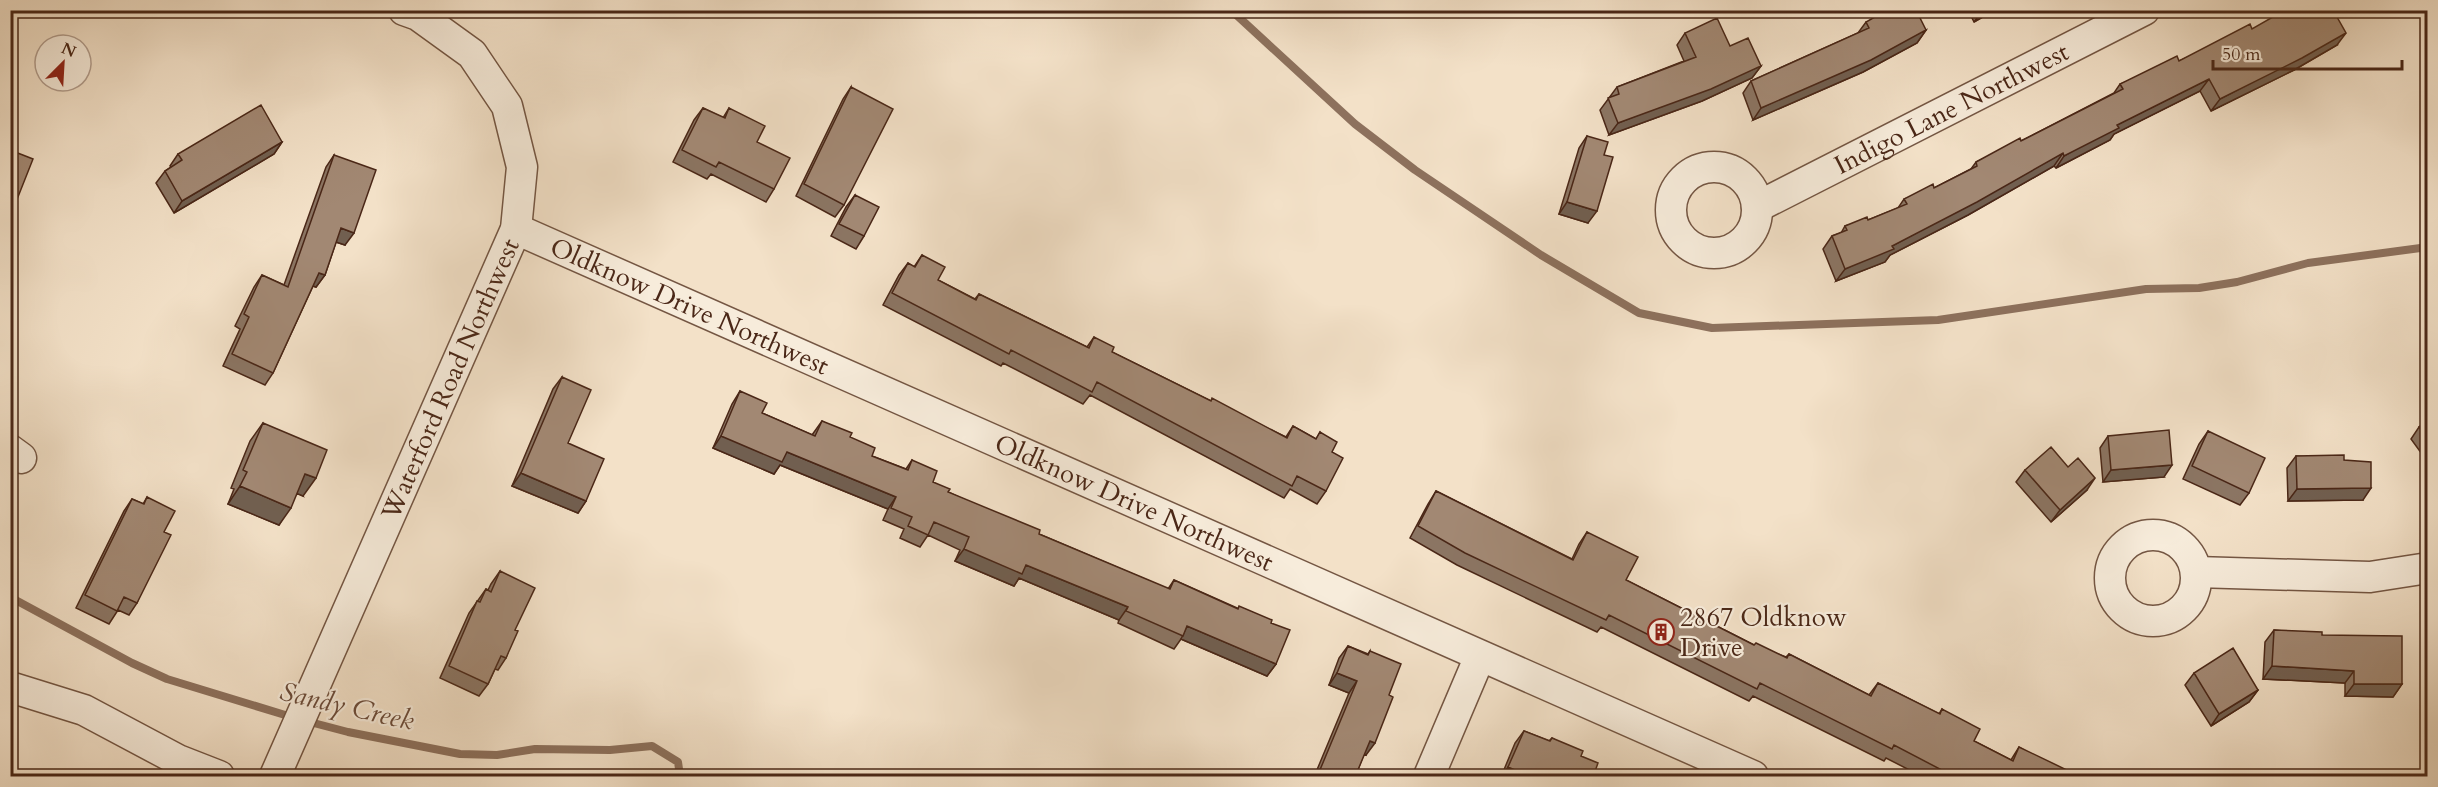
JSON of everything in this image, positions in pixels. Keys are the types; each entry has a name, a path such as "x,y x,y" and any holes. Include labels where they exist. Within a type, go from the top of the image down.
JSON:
{"street":[{"name":"Waterford Road Northwest","path":"275,777 516,229 522,167 507,106 472,54 418,15 404,10"},
{"name":"Indigo Lane Northwest","path":"1757,207 2144,10"},
{"name":"Oldknow Drive Northwest","path":"516,229 1753,777"},
{"path":"2196,572 2370,577 2427,568"},
{"path":"1429,777 1480,656"},
{"path":"10,687 84,710 178,760 219,777"}],"building":[{"path":"1887,10 1916,10 1926,30 1871,60 1761,108 1751,81 1869,28 1866,22"},
{"path":"2285,10 2333,10 2346,33 2220,99 2209,79 2117,125 2119,128 2064,156 2063,153 1977,202 1892,246 1894,249 1845,269 1832,236 1847,230 1845,226 1867,217 1868,220 1907,204 1904,199 1933,184 1934,188 1977,166 1976,162 2020,138 2021,141 2123,89 2120,84 2177,56 2179,61 2250,24 2252,29"},
{"path":"1717,18 1730,46 1748,38 1761,66 1711,89 1618,123 1608,98 1619,94 1617,87 1696,57 1685,33"},
{"path":"851,87 893,109 844,205 804,184"},
{"path":"261,105 282,142 182,201 165,171 182,160 178,154"},
{"path":"703,108 725,118 729,108 765,126 757,142 790,158 774,189 719,162 716,167 682,150"},
{"path":"1587,136 1608,142 1604,155 1613,157 1597,211 1567,202"},
{"path":"10,150 33,159 12,212 10,211"},
{"path":"334,155 376,170 354,233 341,228 325,275 319,273 273,373 232,354 249,317 244,314 262,275 288,287"},
{"path":"855,195 879,207 864,236 839,224"},
{"path":"922,255 945,267 938,280 976,300 979,294 1089,348 1094,337 1114,347 1112,352 1211,401 1212,398 1287,438 1293,426 1316,439 1320,432 1337,442 1332,452 1343,458 1326,491 1297,476 1292,486 1097,382 1092,392 1011,350 1009,354 892,293 908,263 915,267"},
{"path":"562,377 591,390 568,443 604,459 586,501 521,473"},
{"path":"740,391 767,403 762,413 815,436 822,421 852,433 850,437 875,448 872,456 908,470 912,460 937,471 933,482 950,489 948,492 1040,530 1039,534 1170,589 1174,580 1238,609 1239,606 1272,620 1271,623 1290,630 1276,664 1187,626 1183,636 1126,611 1128,607 1026,565 1022,574 964,549 969,537 934,522 928,535 908,526 912,517 891,508 896,497 787,452 782,462 721,436"},
{"path":"2427,421 2427,438 2419,427"},
{"path":"263,423 327,450 316,478 305,474 291,508 240,486 247,472 243,470"},
{"path":"2169,430 2172,465 2111,470 2108,436"},
{"path":"2208,431 2265,458 2249,493 2192,466"},
{"path":"2051,447 2068,467 2078,458 2095,478 2060,510 2025,470"},
{"path":"2344,455 2344,460 2371,462 2371,488 2297,489 2296,456"},
{"path":"1436,491 1573,560 1587,532 1638,557 1626,580 1754,645 1756,643 1787,658 1789,654 1871,696 1878,683 1940,714 1942,709 1980,729 1974,741 2013,761 2019,747 2071,772 2069,777 1977,777 1970,773 1968,777 1955,777 1894,745 1892,749 1760,683 1757,689 1609,615 1606,620 1465,553 1418,526"},
{"path":"147,497 175,511 164,532 171,535 137,603 124,597 117,611 85,595 132,499 144,504"},
{"path":"500,571 535,588 515,630 518,631 506,658 501,656 488,684 449,666 477,601 480,602 486,589 491,592"},
{"path":"2274,630 2322,632 2322,635 2402,636 2402,684 2354,684 2354,671 2272,666"},
{"path":"1348,646 1368,655 1370,651 1401,664 1389,695 1393,697 1375,743 1370,741 1355,777 1317,777 1357,681 1337,673"},
{"path":"2233,648 2258,690 2219,714 2194,673"},
{"path":"1524,731 1550,741 1552,738 1583,751 1581,756 1598,763 1593,777 1530,777 1508,767"}],"waterway":[{"path":"1231,10 1355,124 1415,170 1541,255 1639,313 1712,328 1938,320 2146,289 2199,288 2237,282 2308,263 2428,247"},
{"name":"Sandy Creek","path":"10,597 132,663 167,679 295,718"},
{"name":"Sandy Creek","path":"306,721 348,732 460,754 497,755 535,749 610,750 652,746 678,762 680,776"}],"place":[{"name":"2867 Oldknow Drive","path":"1661,632"}]}
